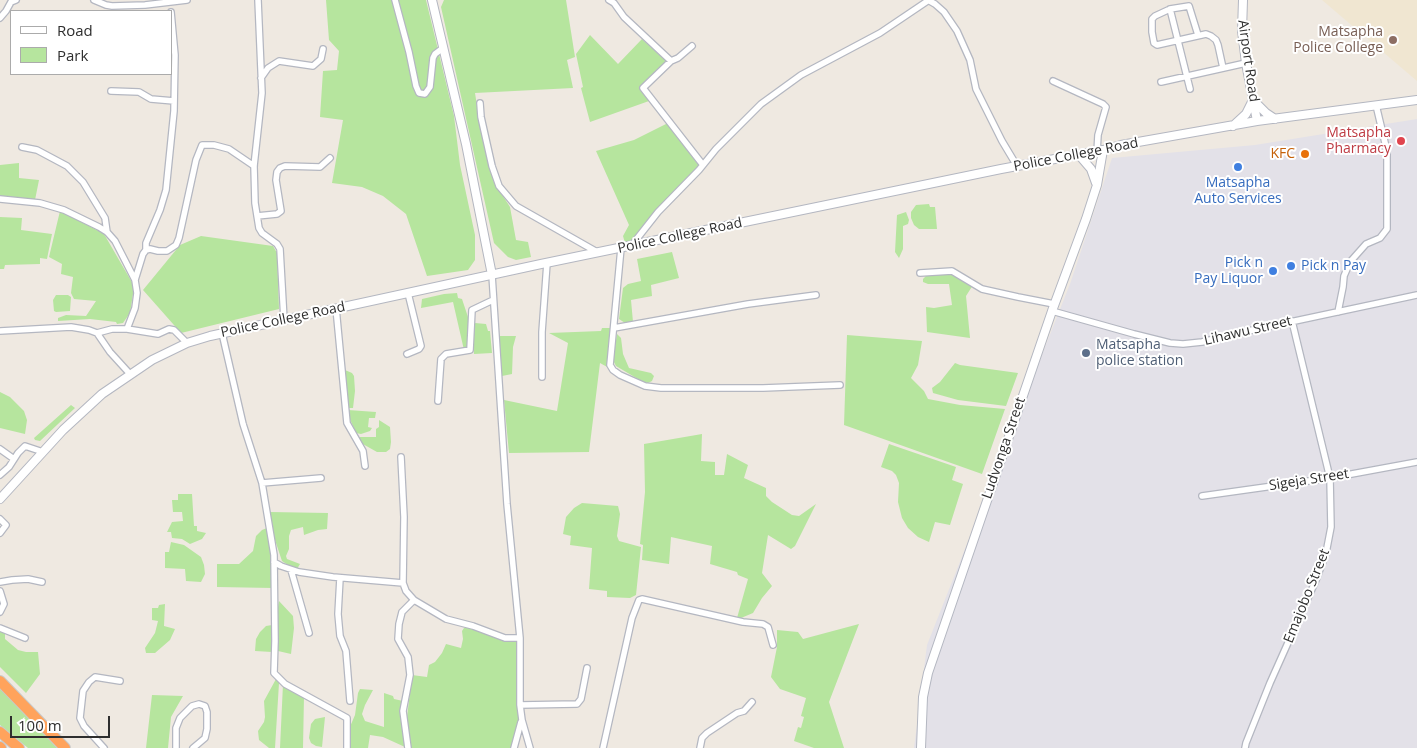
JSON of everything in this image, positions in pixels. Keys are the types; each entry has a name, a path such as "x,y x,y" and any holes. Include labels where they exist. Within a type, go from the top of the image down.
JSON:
{"highway":[{"path":"0,681 65,748"},
{"path":"0,732 19,748"}],"street":[{"path":"0,18 10,2 16,0"},
{"path":"94,0 106,8 124,2 133,5 187,0"},
{"path":"258,0 261,78 260,123 254,166 255,203 259,228 280,249 284,320"},
{"path":"395,0 416,86 420,93 425,94 430,87 433,58 435,54 444,48"},
{"path":"432,0 466,144 492,275 507,504 520,638 520,705 530,748"},
{"path":"609,0 614,3 624,17 671,61"},
{"path":"632,245 658,212 716,149 761,104 801,75 880,33 928,0 936,4 944,12 961,38 970,60 976,89 1017,166"},
{"name":"Airport Road","path":"1243,0 1242,31 1257,121"},
{"path":"1198,35 1190,7 1184,3 1152,19 1154,43 1157,45 1206,34 1216,40 1223,68"},
{"path":"1170,9 1190,88"},
{"path":"135,280 138,267 146,250 146,243 166,190 174,101 175,55 172,23"},
{"path":"692,46 678,58 671,61 643,88 703,165"},
{"path":"261,78 268,68 279,61 313,66 321,59 323,49"},
{"path":"1161,82 1246,63"},
{"path":"1053,81 1106,107 1098,135 1100,151"},
{"path":"111,91 139,92 151,99 174,101"},
{"path":"1233,126 1246,114 1254,100 1266,113 1275,119"},
{"name":"Police College Road","path":"0,499 63,430 102,394 152,360 187,343 222,333 597,252 1017,166 1100,151 1121,145 1257,121 1417,100"},
{"path":"480,103 492,166 499,186 516,206 597,252"},
{"path":"1338,312 1344,276 1350,262 1366,244 1380,238 1387,229 1386,150 1376,105"},
{"path":"146,250 167,250 176,245 196,160 202,145 214,145 229,149 254,166"},
{"path":"22,147 38,150 67,166 83,182 105,218 107,232"},
{"name":"Ludvonga Street","path":"921,748 923,697 928,673 1053,307 1086,220 1097,185 1100,151"},
{"path":"1079,155 1091,169 1097,185"},
{"path":"257,216 277,214 281,211 276,180 277,172 280,168 285,166 320,166 330,158"},
{"path":"0,199 40,203 81,218 107,232 115,241 135,280 137,294 127,328"},
{"path":"621,248 610,365 620,375 645,386 763,388 840,385"},
{"path":"542,377 542,332 547,263"},
{"name":"Lihawu Street","path":"920,273 952,271 982,289 1053,307 1134,334 1170,343 1183,344 1202,342 1417,295"},
{"path":"407,354 419,349 421,346 408,293"},
{"path":"614,328 748,304 816,295"},
{"path":"438,401 441,358 446,354 470,350 472,310 493,300"},
{"path":"336,308 347,423 363,451 365,466"},
{"name":"Emajobo Street","path":"1245,748 1270,683 1316,580 1326,552 1331,527 1330,478 1292,321"},
{"path":"0,331 71,327 98,333 112,329 127,328 158,334 169,329 174,330 187,343"},
{"path":"98,333 110,352 130,374"},
{"path":"222,333 243,424 262,483 274,562 274,673 285,684 348,718 348,748"},
{"path":"0,476 25,446 43,452"},
{"path":"0,449 14,459"},
{"path":"401,457 404,517 403,583 406,591 414,600 446,619 473,626 505,638 520,638"},
{"name":"Sigeja Street","path":"1202,496 1330,478 1417,462"},
{"path":"262,483 321,478"},
{"path":"0,519 6,525 0,533"},
{"path":"274,562 291,570 340,578 403,583"},
{"path":"291,570 309,633"},
{"path":"340,578 338,614 340,636 346,650 350,701"},
{"path":"0,582 28,579 42,582"},
{"path":"0,591 4,604 0,612"},
{"path":"408,748 403,711 410,675 408,657 398,639 402,612 414,600"},
{"path":"603,748 632,618 639,600 676,606 740,622 763,624 768,627 773,645"},
{"path":"0,628 26,638"},
{"path":"520,705 578,704 581,699 587,668"},
{"path":"104,748 84,726 80,718 83,691 89,682 95,678 120,681"},
{"path":"700,748 702,738 714,727 744,710 752,702"},
{"path":"176,748 176,734 180,718 192,706 199,704 205,706 207,712 207,729 205,738 193,748"},
{"path":"514,748 522,720"}],"shaded area":[{"name":"Matsapha Police College","path":"1322,0 1417,0 1417,81"},
{"path":"1417,119 1417,748 914,748 927,645 1070,284 1112,158 1255,145"}],"green space":[{"path":"326,0 426,0 454,116 460,165 475,235 475,260 468,270 427,276 406,214 383,196 362,187 332,183 343,120 320,117 323,71 337,70 339,51 329,40"},
{"path":"444,0 566,0 575,57 567,60 573,88 475,93 480,125 494,182 510,207 516,240 528,242 531,257 516,260 508,257 494,243 441,7"},
{"path":"590,35 618,64 642,39 666,61 639,88 649,101 590,122 581,88 583,87 576,54"},
{"path":"668,123 700,165 630,242 625,243 623,236 629,225 596,151 634,140"},
{"path":"19,163 19,178 39,180 35,200 0,197 0,165"},
{"path":"929,204 930,207 935,207 937,229 919,229 914,225 911,212 916,205"},
{"path":"60,211 104,234 133,284 130,313 123,323 117,324 116,322 90,319 58,321 58,318 66,315 86,316 96,301 74,299 71,293 73,277 61,274 62,264 49,257"},
{"path":"906,212 909,220 908,224 903,226 903,249 899,258 895,252 897,215"},
{"path":"0,217 22,218 21,230 52,234 47,259 40,258 40,264 5,265 4,269 0,269"},
{"path":"201,236 273,246 277,253 279,309 181,333 143,290 180,245"},
{"path":"672,252 679,278 651,285 652,296 631,300 633,322 625,323 619,319 623,288 628,284 641,281 637,259"},
{"path":"952,273 973,285 966,296 970,338 927,332 926,307 934,308 952,305 949,284 928,284 923,282 923,279 927,275"},
{"path":"457,293 458,298 462,299 469,320 469,346 464,350 453,302 421,308 422,299"},
{"path":"56,295 68,295 71,297 70,311 54,311 53,300"},
{"path":"475,323 486,324 488,331 490,331 492,353 474,354 473,326"},
{"path":"602,328 612,328 609,368 600,363 589,452 509,453 504,400 557,411 568,343 549,333 601,331"},
{"path":"617,334 621,338 623,354 629,368 651,373 654,376 652,381 648,383 643,382 616,366 613,360"},
{"path":"847,335 922,341 918,365 911,378 924,391 928,399 960,405 1005,409 982,474 844,425"},
{"path":"499,336 516,336 513,347 512,374 502,376"},
{"path":"955,363 1018,373 1006,406 958,400 933,393 932,388 940,382"},
{"path":"345,370 354,376 353,408 348,408 347,404"},
{"path":"0,392 10,397 24,411 27,420 25,434 0,428"},
{"path":"71,405 75,408 40,441 35,440 34,438"},
{"path":"348,410 376,412 375,418 369,418 368,427 372,428 370,431 361,434 356,433"},
{"path":"379,420 390,427 390,449 386,452 377,452 361,443 357,437 376,437"},
{"path":"702,434 701,461 715,462 715,475 724,475 727,454 748,465 744,478 766,488 766,496 792,515 799,516 816,504 795,546 791,549 768,535 762,573 772,586 753,613 741,618 737,618 748,579 738,575 737,572 710,564 712,546 671,537 669,564 642,560 643,545 640,544 645,492 644,444"},
{"path":"889,444 956,467 952,480 963,484 950,525 935,522 929,542 918,537 908,528 902,518 898,502 899,483 896,475 892,471 881,467"},
{"path":"178,494 192,494 194,526 197,526 197,531 206,533 202,539 190,544 182,539 172,538 171,532 167,532 172,522 183,521 182,512 173,512 172,500 178,500"},
{"path":"582,503 618,506 620,514 617,536 619,541 641,547 636,595 630,598 607,597 607,591 589,589 592,548 570,545 571,536 563,534 566,517 574,508"},
{"path":"270,512 328,513 327,529 304,535 303,527 291,530 289,549 286,556 287,559 300,564 297,569 282,561 273,534"},
{"path":"267,528 273,559 273,588 217,587 217,564 239,564 253,551 256,536"},
{"path":"171,542 184,545 201,557 205,574 201,582 186,581 185,569 165,568 165,552 169,552"},
{"path":"279,601 293,616 294,628 291,654 278,651 277,613"},
{"path":"165,604 164,626 175,629 170,640 155,653 146,653 145,648 155,633 158,621 152,620 152,608 158,608 159,605"},
{"path":"859,624 829,702 844,748 814,748 794,741 798,727 801,728 804,717 801,716 806,698 780,689 771,677 777,647 777,630 798,632 803,639"},
{"path":"272,625 272,652 255,651 256,639 260,632 266,626"},
{"path":"464,628 469,628 502,640 518,641 518,723 512,748 410,748 406,726 412,675 427,677 429,665 435,662 446,644 461,648 462,631"},
{"path":"0,630 5,633 5,639 18,650 38,652 40,674 26,693 0,667"},
{"path":"276,679 279,683 275,748 269,748 259,740 258,731 265,717 264,701"},
{"path":"283,684 304,696 303,748 280,748"},
{"path":"0,687 57,748 28,748 0,725"},
{"path":"360,689 373,690 362,714 365,721 384,727 384,693 393,696 394,699 403,701 401,721 405,747 383,737 370,735 368,748 349,748 349,729 355,715"},
{"path":"152,695 183,696 171,717 168,748 146,748"},
{"path":"325,717 322,747 316,746 311,743 309,738 311,724 315,719"}],"place":[{"name":"Matsapha Police College","path":"1393,40"},
{"name":"Matsapha Pharmacy","path":"1401,141"},
{"name":"KFC","path":"1305,154"},
{"name":"Matsapha Auto Services","path":"1238,167"},
{"name":"Pick n Pay","path":"1291,266"},
{"name":"Pick n Pay Liquor","path":"1273,271"},
{"name":"Matsapha police station","path":"1086,353"}]}
